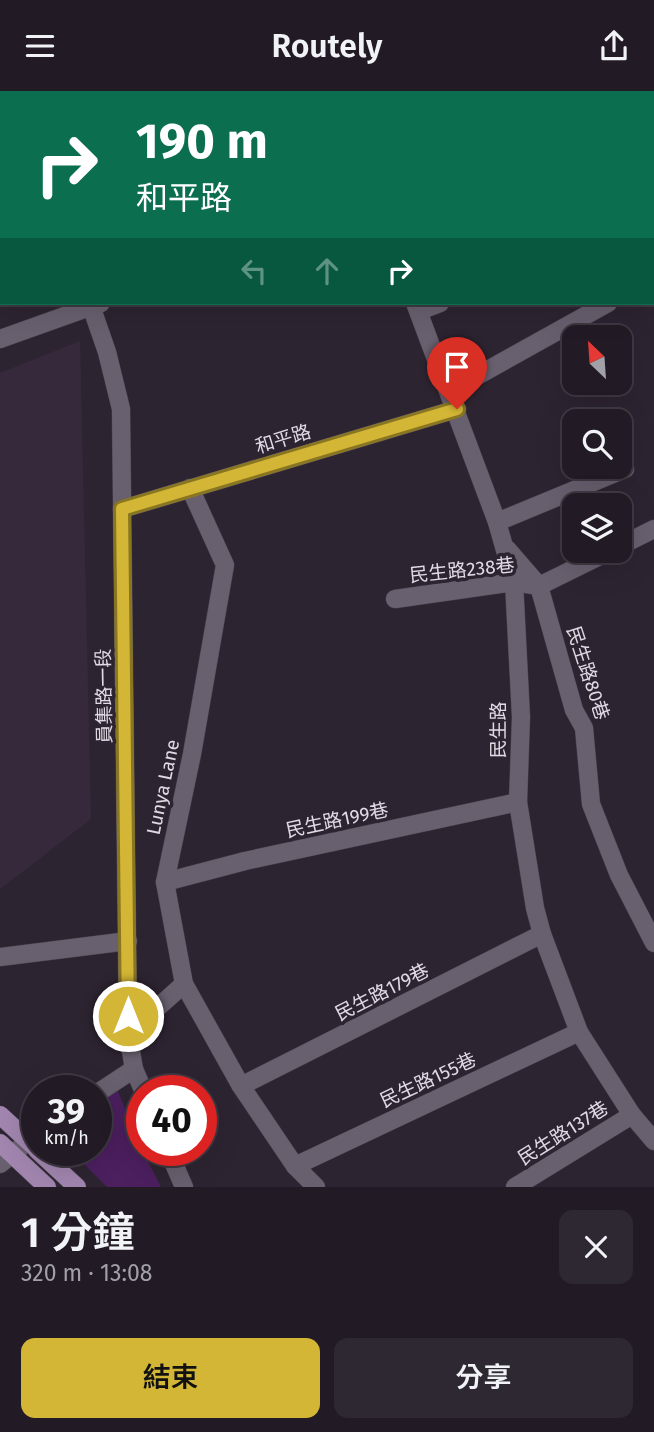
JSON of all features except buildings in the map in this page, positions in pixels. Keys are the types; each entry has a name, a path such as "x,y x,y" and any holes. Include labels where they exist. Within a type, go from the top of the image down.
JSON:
{"main road":[{"path":"0,1115 21,1132"},
{"path":"4,1154 47,1187"},
{"path":"56,1166 77,1187"}],"street":[{"path":"0,339 91,305"},
{"name":"員集路一段","path":"94,305 121,409 128,1034 137,1075"},
{"path":"450,391 604,305"},
{"name":"民生路","path":"417,307 497,522 514,582 520,717 519,802 535,908 542,934 579,1031 632,1115 654,1141"},
{"name":"和平路","path":"122,509 457,409"},
{"path":"497,522 601,479"},
{"name":"Lunya Lane","path":"190,488 225,565 192,754 165,882 184,984 241,1086 295,1166 316,1187"},
{"path":"632,540 654,529"},
{"name":"民生路80巷","path":"503,543 539,586 574,710 584,728 590,804 618,875 654,943"},
{"name":"民生路238巷","path":"395,599 514,582 539,586 586,563"},
{"name":"民生路199巷","path":"165,882 245,861 519,802"},
{"name":"民生路179巷","path":"241,1086 542,934"},
{"path":"0,957 128,941"},
{"path":"128,1034 184,984"},
{"name":"民生路155巷","path":"295,1166 579,1031"},
{"path":"112,1083 134,1069"},
{"name":"民生路137巷","path":"515,1187 632,1115"},
{"path":"4,1154 21,1148"},
{"path":"175,1166 184,1187"}],"shaded area":[{"path":"80,341 91,819 0,889 0,373"},
{"path":"115,1084 126,1111 126,1166 150,1166 161,1187 107,1187 86,1166 112,1166 112,1086"}],"route":[{"path":"128,1016 122,509 457,409"}]}
